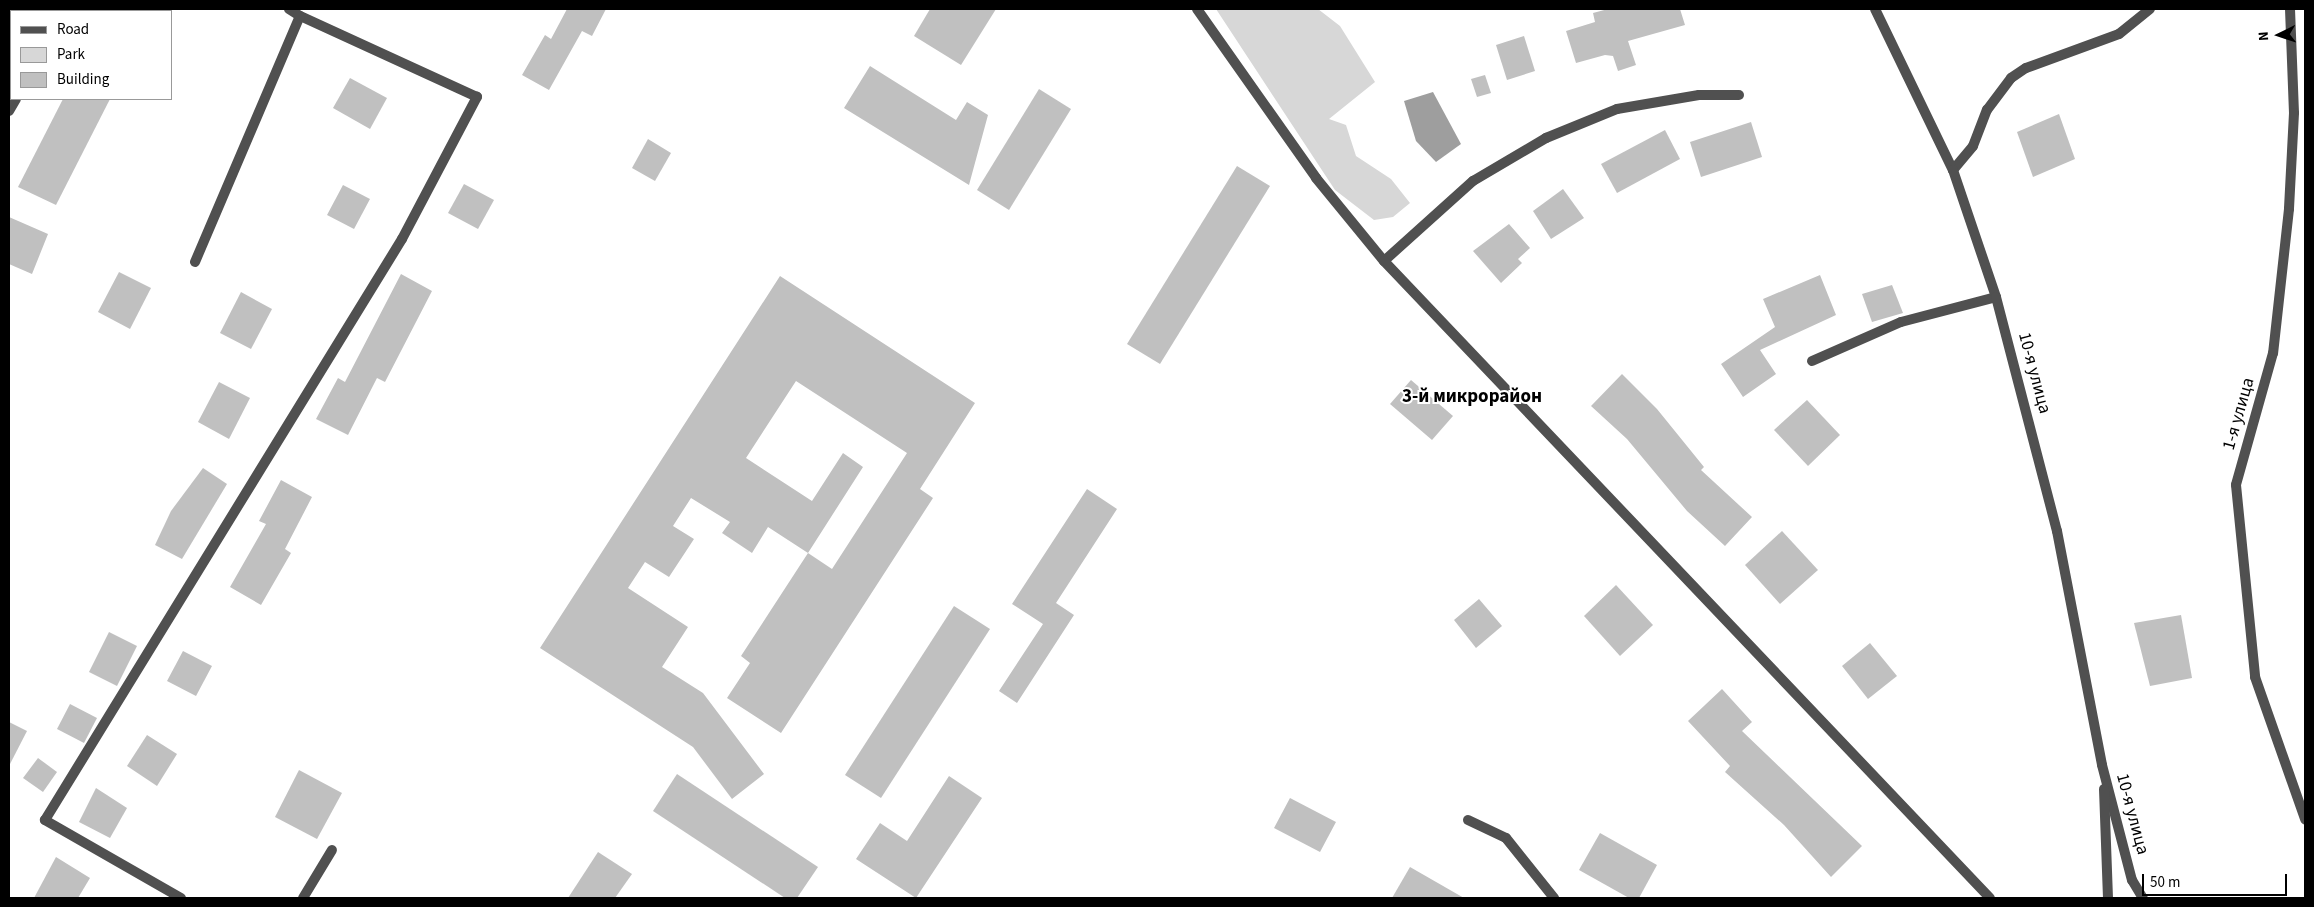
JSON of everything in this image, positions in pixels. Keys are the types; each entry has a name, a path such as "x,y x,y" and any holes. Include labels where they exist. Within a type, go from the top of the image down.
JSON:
{"street":[{"path":"181,898 45,820 402,239 477,97 300,16 289,9"},
{"path":"1197,9 1326,192 1384,261 1964,875 1990,898"},
{"name":"10-я улица","path":"1875,9 1953,170 1996,297 2057,531 2102,765 2132,880 2143,898"},
{"path":"1953,170 1973,146 1987,110 2010,78 2119,34 2136,14 2150,9"},
{"name":"1-я улица","path":"2290,9 2294,113 2286,238 2273,353 2236,485 2255,677 2305,819"},
{"path":"194,262 300,16"},
{"path":"1384,261 1474,180 1546,138 1618,109 1699,95 1740,95"},
{"path":"9,111 15,100"},
{"path":"1812,361 1902,322 1996,297"},
{"name":"10-я улица","path":"2102,765 2108,898"},
{"path":"1468,820 1506,838 1554,898"},
{"path":"303,898 332,850"},
{"path":"1964,875 1979,898"}],"green space":[{"path":"1216,9 1318,9 1340,26 1375,82 1329,119 1346,125 1356,156 1391,179 1410,203 1393,217 1374,220 1335,190"}],"shaded area":[{"path":"1433,92 1461,144 1436,162 1416,141 1404,101"}],"building":[{"path":"567,9 606,9 592,36 582,31 549,90 522,75 545,35 551,39"},
{"path":"930,9 996,9 961,65 914,36"},
{"path":"1608,9 1680,9 1685,25 1628,41 1636,65 1618,71 1613,56 1605,55 1576,63 1566,31 1595,22 1593,13"},
{"path":"1524,36 1535,71 1507,80 1496,45"},
{"path":"870,66 956,120 967,102 988,115 969,185 844,108"},
{"path":"1485,75 1491,93 1477,97 1471,79"},
{"path":"350,78 387,98 370,129 333,108"},
{"path":"1039,89 1071,109 1009,210 977,190"},
{"path":"62,100 109,100 56,205 18,187"},
{"path":"2059,114 2075,159 2033,177 2017,132"},
{"path":"1751,122 1762,157 1701,177 1690,142"},
{"path":"1665,130 1680,159 1617,193 1601,164"},
{"path":"648,139 671,153 655,181 632,168"},
{"path":"1237,166 1270,186 1160,364 1127,344"},
{"path":"464,184 494,200 478,229 448,213"},
{"path":"343,185 370,199 354,229 327,215"},
{"path":"1563,189 1584,218 1551,239 1533,211"},
{"path":"9,217 48,234 32,274 9,264"},
{"path":"1509,224 1530,248 1518,259 1522,263 1501,283 1473,251"},
{"path":"119,272 151,288 130,329 98,312"},
{"path":"401,274 432,291 385,382 377,378 348,435 316,419 338,378 345,382"},
{"path":"1820,275 1836,315 1760,350 1776,374 1743,397 1721,364 1775,327 1763,299"},
{"path":"780,276 975,403 920,489 933,498 781,733 727,698 750,663 741,656 808,553 768,527 752,553 722,533 730,522 691,498 673,526 694,539 669,577 645,562 628,588 688,627 662,667 703,693 764,774 732,799 693,747 540,648","holes":["796,381 907,453 832,569 808,553 863,467 843,453 812,501 746,458"]},
{"path":"1892,285 1903,313 1872,322 1862,294"},
{"path":"241,292 272,309 251,349 220,333"},
{"path":"1622,374 1657,409 1704,467 1701,470 1752,517 1725,546 1687,511 1627,439 1591,406"},
{"path":"1411,380 1453,416 1432,440 1390,404"},
{"path":"219,382 250,398 229,439 198,422"},
{"path":"1807,400 1840,435 1808,466 1774,430"},
{"path":"203,468 227,484 182,559 155,545 171,511"},
{"path":"281,480 312,497 285,549 291,553 261,605 230,587 266,524 259,521"},
{"path":"1087,489 1117,509 1056,603 1074,615 1017,703 999,691 1043,624 1012,604"},
{"path":"1782,531 1818,570 1780,604 1745,565"},
{"path":"1616,585 1653,625 1620,656 1584,616"},
{"path":"1479,599 1502,626 1476,648 1454,620"},
{"path":"954,606 990,629 881,798 845,775"},
{"path":"2181,615 2192,678 2150,686 2134,623"},
{"path":"109,632 137,646 117,686 89,672"},
{"path":"1870,643 1897,676 1868,699 1842,666"},
{"path":"183,651 212,666 196,696 167,681"},
{"path":"1722,689 1752,722 1742,731 1862,846 1831,877 1784,825 1725,772 1730,766 1688,721"},
{"path":"70,704 97,718 84,743 57,729"},
{"path":"9,722 27,731 9,766"},
{"path":"147,735 177,754 157,786 127,766"},
{"path":"38,758 57,772 43,792 23,778"},
{"path":"299,770 342,793 317,839 275,817"},
{"path":"677,774 818,867 797,898 785,898 653,811"},
{"path":"949,776 982,798 916,898 856,859 880,823 907,841"},
{"path":"96,788 127,808 110,838 79,822"},
{"path":"1290,798 1336,822 1320,852 1274,828"},
{"path":"1600,833 1657,865 1639,898 1629,898 1579,870"},
{"path":"598,852 632,874 615,898 568,898"},
{"path":"56,857 90,878 78,898 34,898"},
{"path":"1410,867 1464,898 1392,898"}],"district":[{"name":"3-й микрорайон","path":"1472,397"}]}
